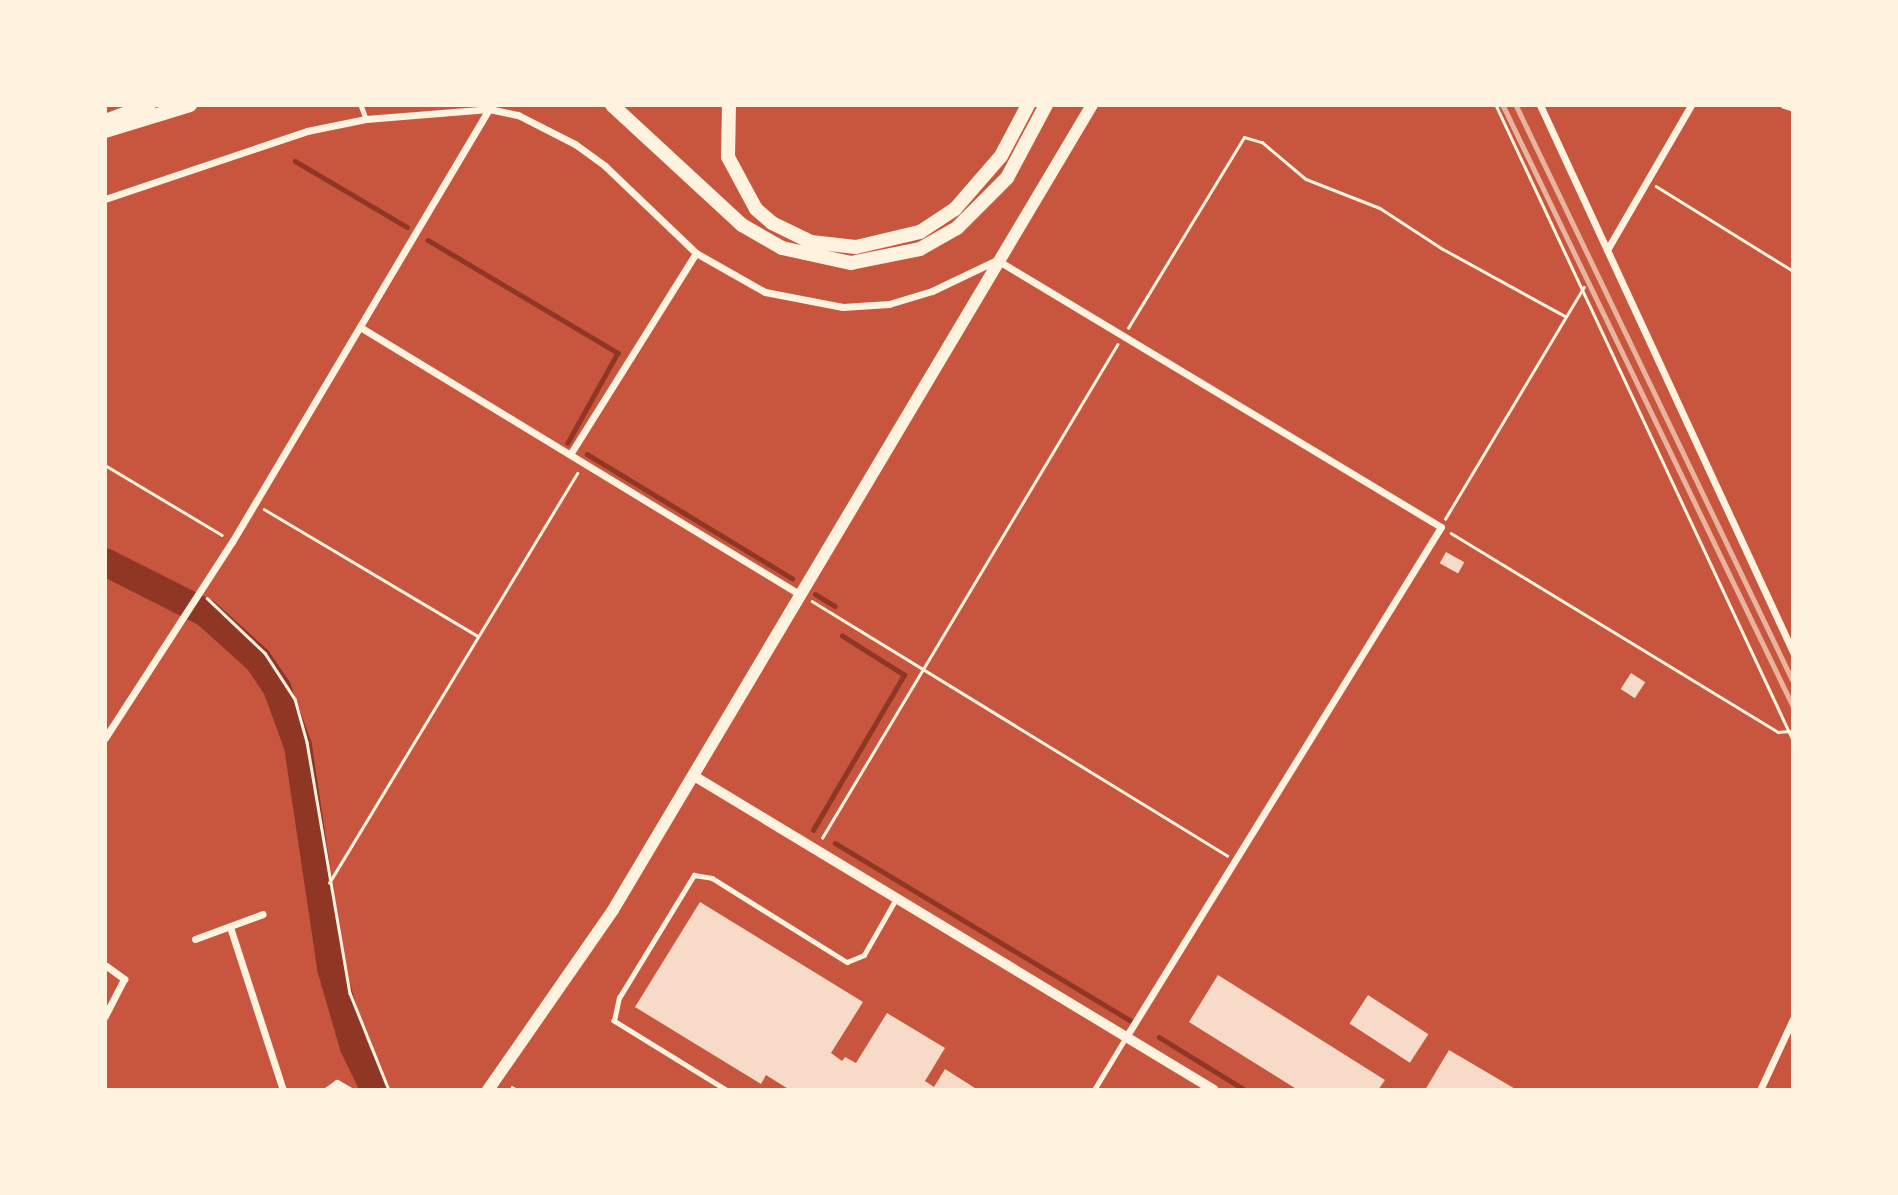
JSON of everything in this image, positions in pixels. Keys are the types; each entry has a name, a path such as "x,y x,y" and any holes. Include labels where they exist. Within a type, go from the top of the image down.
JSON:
{"highway":[{"path":"105,121 149,105"},
{"path":"105,131 190,105"},
{"path":"612,105 742,225 782,248 851,262 920,249 957,228 1007,178 1046,105"},
{"path":"729,105 729,157 756,209 772,223 811,242 856,247 920,232 955,209 1002,156 1028,105"}],"main road":[{"path":"488,1090 613,910 997,260 1092,105"}],"street":[{"path":"1540,105 1793,652"},
{"path":"1607,250 1691,105"},
{"path":"1784,105 1793,108"},
{"path":"105,738 232,542 489,109"},
{"path":"105,199 307,131 366,119 489,109 518,114 575,144 605,166 696,253 765,292 842,307 889,304 932,291 997,260 1441,527 1126,1037"},
{"path":"571,453 696,253"},
{"path":"360,327 799,594"},
{"path":"694,776 1126,1037 1199,1086 1214,1090"},
{"path":"195,939 263,914"},
{"path":"230,928 283,1090"},
{"path":"105,965 124,979 105,1016"},
{"path":"1760,1090 1793,1018"},
{"path":"327,1090 337,1083 349,1090"}],"lane":[{"path":"361,105 366,119"},
{"path":"726,1090 614,1021 619,998 694,875 712,878 847,962 864,955 896,898"},
{"path":"1094,1090 1126,1037"}],"path":[{"path":"1496,105 1584,288 1793,740"},
{"path":"815,850 1244,137 1262,142 1306,179 1380,208 1443,249 1566,316"},
{"path":"1647,180 1793,271"},
{"path":"1584,288 1441,527 1777,732 1789,731"},
{"path":"329,883 584,461"},
{"path":"105,465 232,542"},
{"path":"255,504 478,636"},
{"path":"199,594 259,645 295,699 309,754 350,993 389,1090"},
{"path":"799,594 1236,861"},
{"path":"512,1087 517,1090"}],"building":[{"path":"1446,552 1464,562 1458,574 1440,563"},
{"path":"1631,673 1645,682 1635,698 1621,689"},
{"path":"700,902 863,1002 831,1053 842,1061 845,1057 856,1063 887,1013 945,1048 925,1081 934,1087 945,1069 978,1090 790,1090 766,1075 761,1084 635,1007"},
{"path":"1218,975 1385,1080 1378,1090 1298,1090 1189,1022"},
{"path":"1368,995 1428,1034 1410,1063 1349,1024"},
{"path":"1449,1050 1517,1090 1425,1090"}],"waterway":[{"path":"295,161 407,227"},
{"path":"428,240 618,353 568,443"},
{"path":"587,454 792,578"},
{"path":"105,562 206,613 258,660 277,688 298,746 331,968 354,1047 375,1090"},
{"path":"815,594 835,606"},
{"path":"813,830 904,675 842,636"},
{"path":"835,843 1130,1020"},
{"path":"1159,1037 1245,1090"}],"railway":[{"path":"1503,105 1793,706"},
{"path":"1516,105 1793,681"}]}
